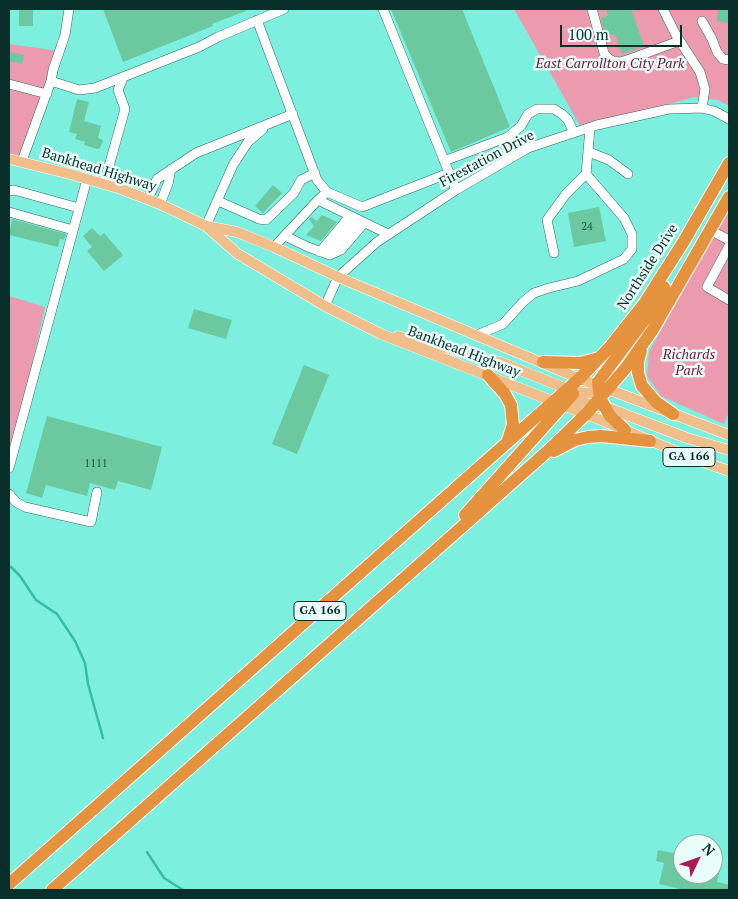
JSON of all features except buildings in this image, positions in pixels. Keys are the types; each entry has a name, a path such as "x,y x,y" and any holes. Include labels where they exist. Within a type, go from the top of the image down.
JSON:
{"highway":[{"name":"Northside Drive","path":"566,398 580,378 624,331 644,304 684,241 729,163"},
{"path":"540,458 599,398 644,343 660,319 729,197"},
{"path":"625,430 610,416 599,398 600,378 646,318 679,261 684,241"},
{"path":"644,343 638,361 638,373 642,386 656,402 673,414"},
{"path":"543,362 580,363 601,357"},
{"path":"488,376 505,394 511,405 513,425 507,444"},
{"path":"414,569 449,534 566,398"},
{"name":"GA 166","path":"9,884 507,444 566,398"},
{"name":"GA 166","path":"52,890 540,458 575,440 588,436 650,441"}],"main road":[{"name":"Bankhead Highway","path":"9,159 104,184 148,199 206,226 237,232 338,277 580,378 625,430 729,471"},
{"name":"Bankhead Highway","path":"206,226 238,254 325,306 373,330 488,376 566,398 599,398 673,414 729,435"},
{"path":"373,330 500,362 566,398 584,393 687,438 729,450"}],"street":[{"path":"22,161 47,94 65,35 70,9"},
{"path":"51,81 79,90 95,88 199,47 284,9"},
{"path":"383,9 456,190"},
{"path":"592,9 604,53 614,61 620,62 679,41"},
{"path":"663,9 679,41 695,63 704,82 702,108"},
{"path":"257,20 315,173 327,192 362,207 449,173"},
{"path":"702,21 717,52 723,59 729,60"},
{"path":"104,184 125,109 118,90 123,78"},
{"path":"9,84 47,94"},
{"path":"444,161 508,137 521,126 528,114 537,108 554,110 562,114 568,120 574,133"},
{"name":"Firestation Drive","path":"325,306 338,277 377,242 456,190 528,148 590,128 669,109 702,108 714,111 729,120"},
{"path":"148,199 157,179 201,150 293,114"},
{"path":"206,226 226,179 241,153 248,142 268,124"},
{"path":"554,253 547,220 566,194 586,174 590,128"},
{"path":"589,152 609,160 628,174"},
{"path":"160,204 168,184 171,169"},
{"path":"218,201 259,219 266,220 290,198 302,180 315,173"},
{"path":"477,335 503,324 534,293 578,281 624,259 632,249 632,234 624,218 586,174"},
{"path":"9,468 87,179"},
{"path":"9,191 14,190 79,208"},
{"path":"274,247 327,192"},
{"path":"318,200 388,234"},
{"path":"9,212 73,230"},
{"path":"320,252 357,220"},
{"path":"284,236 330,255 341,250 357,220"},
{"path":"710,230 729,240"},
{"path":"729,246 707,287 729,300"},
{"path":"9,494 16,502 25,507 91,522 97,492"}],"green space":[{"name":"East Carrollton City Park","path":"514,9 729,9 729,106 718,100 694,97 582,129"},
{"path":"9,44 59,51 22,161 9,157"},
{"name":"Richards Park","path":"728,210 729,412 724,424 661,396 647,376 649,352"},
{"path":"9,296 45,307 9,466"}],"waterway":[{"path":"9,567 20,576 36,600 57,614 75,641 85,663 88,684 103,738"},
{"path":"147,852 164,878 183,890"}]}
